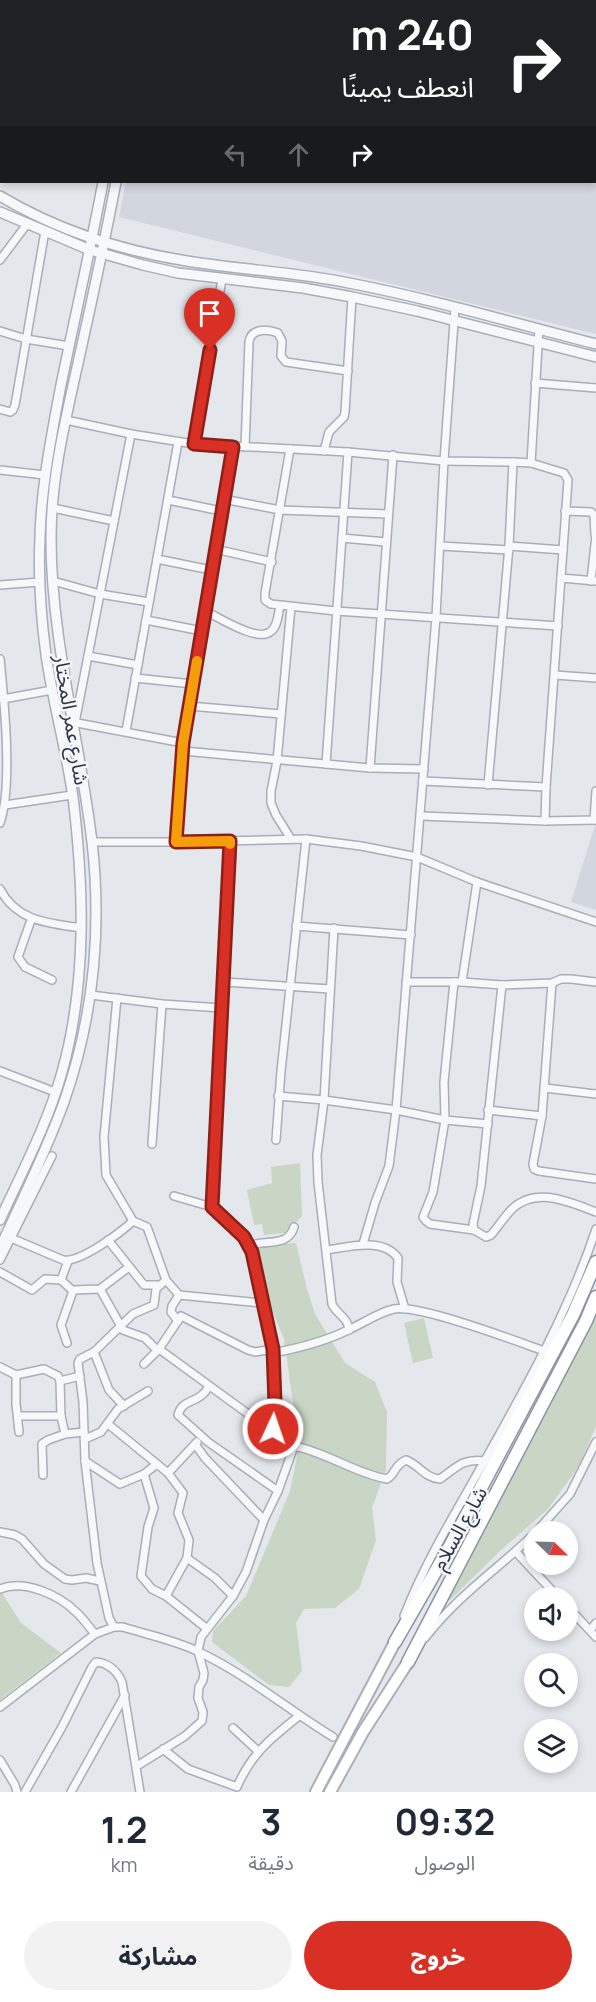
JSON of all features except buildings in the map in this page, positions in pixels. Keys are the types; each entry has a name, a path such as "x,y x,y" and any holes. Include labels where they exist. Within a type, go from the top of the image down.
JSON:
{"highway":[{"name":"شارع السلام","path":"395,1641 449,1548 508,1438 573,1315 596,1262"},
{"name":"شارع السلام","path":"408,1662 586,1321 596,1297"}],"main road":[{"name":"شارع السلام","path":"316,1792 395,1641"},
{"name":"شارع السلام","path":"330,1792 363,1732 408,1662"}],"street":[{"name":"شارع عمر المختار","path":"0,1220 55,1092 70,1042 78,983 81,928 78,854 72,795 46,655 40,582 40,538 45,475 103,183"},
{"name":"شارع عمر المختار","path":"0,1248 63,1102 80,1047 91,995 96,938 92,842 61,653 53,582 51,536 57,462 116,183"},
{"path":"0,196 30,213 104,241 186,261 350,283 596,344"},
{"path":"0,212 90,250 178,273 303,288 417,310 596,357"},
{"path":"0,260 27,224"},
{"path":"0,409 10,412 15,405 45,231"},
{"path":"194,444 222,279"},
{"path":"324,451 328,432 344,417 352,297"},
{"path":"363,1245 389,1166 396,1110 436,617 455,308"},
{"path":"531,463 539,329"},
{"path":"0,331 26,339 69,346"},
{"path":"245,447 249,342 253,332 278,333 282,341 281,356 286,362 348,371"},
{"path":"535,383 596,388"},
{"path":"66,420 194,444 393,455 444,461 531,463 564,473 568,480 545,822"},
{"path":"131,434 74,723 183,743"},
{"path":"126,731 178,442"},
{"path":"176,842 183,743 233,447"},
{"path":"290,449 265,593 266,600 271,604 336,611 558,626"},
{"path":"326,764 348,452"},
{"path":"370,768 393,455"},
{"path":"488,784 509,548 513,462"},
{"path":"0,470 45,475"},
{"path":"223,499 280,510 388,514"},
{"path":"168,500 221,511"},
{"path":"53,508 114,521"},
{"path":"561,578 593,581 596,535 594,515 591,512 565,511"},
{"path":"342,538 386,542"},
{"path":"441,546 563,550"},
{"path":"215,549 272,562"},
{"path":"157,559 211,570"},
{"path":"0,585 40,582"},
{"path":"53,582 100,594 148,602"},
{"path":"205,611 248,633 263,635 276,626 280,606"},
{"path":"291,607 277,761 271,791 271,803 291,839"},
{"path":"146,620 202,631"},
{"path":"46,655 61,653"},
{"path":"88,656 138,665"},
{"path":"0,659 5,805 0,823"},
{"path":"555,675 596,678"},
{"path":"135,678 193,684"},
{"path":"3,699 52,690"},
{"path":"189,705 281,714"},
{"path":"183,751 370,768 424,769"},
{"path":"423,781 546,788"},
{"path":"421,816 586,822 595,820 596,791"},
{"path":"5,805 72,795"},
{"path":"92,842 306,839 361,846 417,857 477,882 596,921"},
{"path":"276,1140 278,1096 306,839"},
{"path":"212,1207 230,841"},
{"path":"477,882 458,982 444,1082 445,1120 433,1192 423,1217 430,1224 474,1230 486,1237 491,1235 514,1207 535,1197 556,1198 596,1212"},
{"path":"0,890 15,910 32,920 81,928"},
{"path":"32,920 18,957 25,967 52,980"},
{"path":"296,926 411,934"},
{"path":"334,928 324,1100 317,1155 318,1182 332,1304 336,1311 345,1318 349,1330"},
{"path":"406,982 502,985 552,983 561,979 596,982"},
{"path":"224,982 330,989"},
{"path":"552,983 542,1116 534,1169 596,1179"},
{"path":"474,1230 481,1186 502,985"},
{"path":"91,995 162,1004 222,1008"},
{"path":"117,998 104,1137 106,1175 133,1221 147,1227 166,1280 179,1295 262,1303"},
{"path":"152,1144 162,1004"},
{"path":"0,1071 55,1092"},
{"path":"544,1088 596,1094"},
{"path":"278,1096 324,1100 396,1110 445,1120 488,1124"},
{"path":"488,1110 542,1116"},
{"path":"0,1260 52,1156"},
{"path":"174,1196 212,1207 238,1230 252,1252 273,1351 275,1403 273,1429"},
{"path":"10,1238 72,1261 108,1240 133,1221"},
{"path":"249,1246 284,1241 291,1236 294,1227"},
{"path":"395,1641 422,1575 544,1350 582,1270 596,1229"},
{"path":"108,1240 144,1285 158,1285 166,1280"},
{"path":"327,1250 363,1245 394,1252 398,1258 397,1282 405,1308"},
{"path":"61,1280 68,1261"},
{"path":"0,1272 31,1290 45,1279 61,1280 73,1290 100,1289 129,1267"},
{"path":"114,1627 109,1618 100,1581 85,1461 79,1361 94,1352 133,1314 154,1305 158,1285"},
{"path":"100,1289 121,1326 128,1332 145,1338 262,1424 290,1437 294,1446 246,1572 233,1596 201,1637 198,1651 204,1673 198,1698 204,1717 193,1730 137,1766"},
{"path":"67,1343 61,1325 73,1290"},
{"path":"178,1321 171,1312 179,1295"},
{"path":"144,1364 184,1316 218,1336 255,1352 310,1345 393,1309 405,1308 544,1350"},
{"path":"94,1352 109,1390 124,1406"},
{"path":"0,1367 16,1375 44,1370 54,1373 60,1381 65,1434"},
{"path":"16,1375 19,1432"},
{"path":"60,1381 80,1376"},
{"path":"209,1386 203,1394 189,1401 178,1415 202,1438 278,1491"},
{"path":"43,1474 42,1444 65,1434 85,1436 101,1432 114,1414 148,1391"},
{"path":"18,1416 62,1416"},
{"path":"108,1424 168,1473 183,1493 178,1513 189,1540 187,1558 166,1596"},
{"path":"168,1473 202,1438"},
{"path":"546,1521 570,1494 596,1442"},
{"path":"195,1444 205,1458 264,1520"},
{"path":"294,1446 311,1449 350,1467 387,1479 391,1477 396,1466 406,1460 415,1463 432,1478 440,1479 470,1459 485,1461"},
{"path":"85,1461 120,1484 144,1474 157,1464"},
{"path":"144,1474 154,1508 148,1527 141,1576 152,1589 166,1596 206,1628"},
{"path":"0,1532 22,1539 44,1564 65,1579 86,1578 100,1581"},
{"path":"408,1662 429,1633 458,1602 478,1582 524,1544"},
{"path":"516,1552 549,1587"},
{"path":"187,1558 215,1578 233,1596"},
{"path":"0,1588 27,1587 53,1596 76,1612 95,1634"},
{"path":"578,1617 596,1636"},
{"path":"590,1630 596,1623"},
{"path":"0,1707 95,1634 114,1627 123,1627 198,1651 238,1673 333,1737"},
{"path":"25,1792 96,1662 118,1673 124,1695 140,1792"},
{"path":"72,1791 124,1695"},
{"path":"163,1749 188,1769 238,1790 247,1766 258,1751 299,1716"},
{"path":"233,1728 258,1751"},
{"path":"0,1760 17,1792"}],"shaded area":[{"path":"126,183 596,183 596,334 119,217"},
{"path":"596,822 596,910 571,902"}],"green space":[{"path":"300,1163 302,1216 286,1233 264,1235 262,1224 254,1225 247,1190 272,1183 271,1167"},
{"path":"296,1243 315,1314 345,1363 375,1382 387,1412 386,1469 372,1508 376,1540 359,1589 335,1608 304,1609 296,1623 302,1671 289,1687 269,1685 212,1642 213,1631 246,1596 290,1491 297,1457 297,1432 284,1339 265,1292 258,1246"},
{"path":"596,1311 596,1426 579,1466 548,1509 534,1521 524,1521 524,1530 449,1601 444,1595"},
{"path":"424,1318 433,1358 413,1363 404,1323"},
{"path":"0,1593 21,1623 61,1653 0,1700"}],"slow traffic":[{"path":"197,661 183,743 176,842 230,841 230,844"}],"route":[{"path":"210,350 194,444 233,447 183,743 176,842 230,841 212,1207 244,1237 252,1252 273,1349 275,1403 273,1429"}]}
